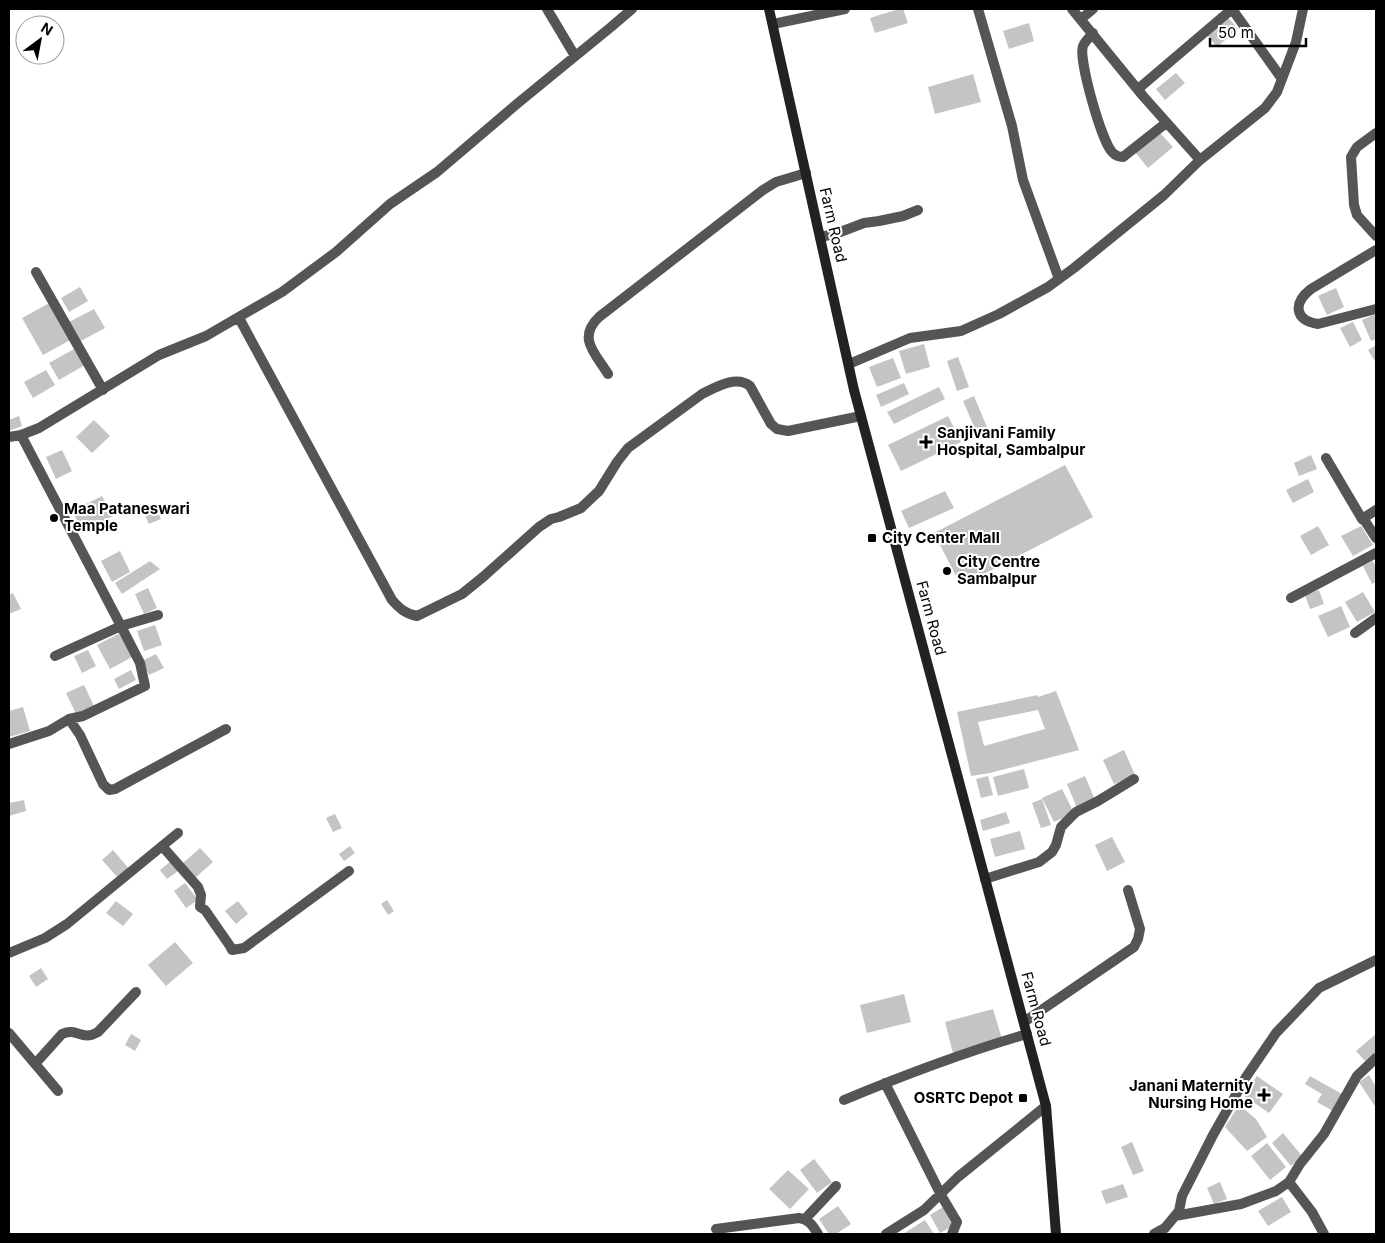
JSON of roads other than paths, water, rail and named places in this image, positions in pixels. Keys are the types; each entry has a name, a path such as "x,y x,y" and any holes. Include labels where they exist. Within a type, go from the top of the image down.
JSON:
{"main road":[{"name":"Farm Road","path":"769,9 861,416 1046,1106 1056,1234"}],"street":[{"path":"547,9 575,56"},
{"path":"9,438 39,428 159,355 206,336 282,292 336,252 390,204 437,172 632,9"},
{"path":"773,24 846,9"},
{"path":"978,9 1012,126 1023,180 1059,279"},
{"path":"1072,9 1166,123 1184,140 1200,160"},
{"path":"1081,19 1093,9"},
{"path":"1138,89 1232,9 1282,79"},
{"path":"848,364 910,338 961,332 999,314 1059,279 1164,195 1200,160 1265,108 1277,92 1282,79 1296,42 1303,9"},
{"path":"1093,33 1083,47 1083,66 1098,121 1113,154 1123,157 1166,123"},
{"path":"1376,133 1357,147 1352,157 1354,204 1357,215 1376,236"},
{"path":"608,374 589,343 588,334 591,324 763,190 776,182 806,173"},
{"path":"820,237 835,234 864,223 879,222 918,210"},
{"path":"1376,250 1311,289 1298,303 1303,318 1309,323 1318,324 1376,309"},
{"path":"36,272 103,390"},
{"path":"240,318 392,600 402,611 410,615 417,616 462,594 539,527 551,519 581,508 599,491 628,448 702,394 713,389 737,381 745,382 750,386 771,424 777,429 788,431 861,416"},
{"path":"9,744 49,732 69,719 83,716 145,686 140,664 21,435"},
{"path":"1326,458 1362,519 1376,538"},
{"path":"1362,519 1376,510"},
{"path":"1291,598 1376,553"},
{"path":"55,656 120,626 158,615"},
{"path":"1356,633 1376,618"},
{"path":"69,719 80,735 103,784 109,790 115,789 226,729"},
{"path":"985,880 1039,862 1047,857 1056,845 1061,827 1076,812 1134,779"},
{"path":"9,953 45,938 67,924 178,833"},
{"path":"162,846 198,886 201,895 200,907 205,910 232,950 244,948 349,871"},
{"path":"1024,1022 1134,947 1140,929 1128,890"},
{"path":"1154,1234 1165,1228 1176,1216 1182,1196 1213,1135 1246,1077 1276,1033 1318,988 1376,960"},
{"path":"35,1064 62,1034 73,1032 86,1037 98,1032 136,992"},
{"path":"9,1033 58,1091"},
{"path":"844,1100 979,1049 1027,1034"},
{"path":"1176,1216 1241,1204 1276,1191 1289,1182 1300,1164 1324,1134 1357,1076 1376,1058"},
{"path":"885,1083 941,1195 957,1222 952,1234"},
{"path":"886,1234 924,1210 958,1177 1046,1106"},
{"path":"1289,1182 1312,1212 1324,1234"},
{"path":"806,1218 836,1186"},
{"path":"716,1229 806,1218 818,1234"}],"place":[{"name":"Sanjivani Family Hospital, Sambalpur","path":"926,442"},
{"name":"Maa Pataneswari Temple","path":"54,518"},
{"name":"City Center Mall","path":"872,538"},
{"name":"City Centre Sambalpur","path":"947,571"},
{"name":"Janani Maternity Nursing Home","path":"1264,1095"},
{"name":"OSRTC Depot","path":"1023,1098"}]}
